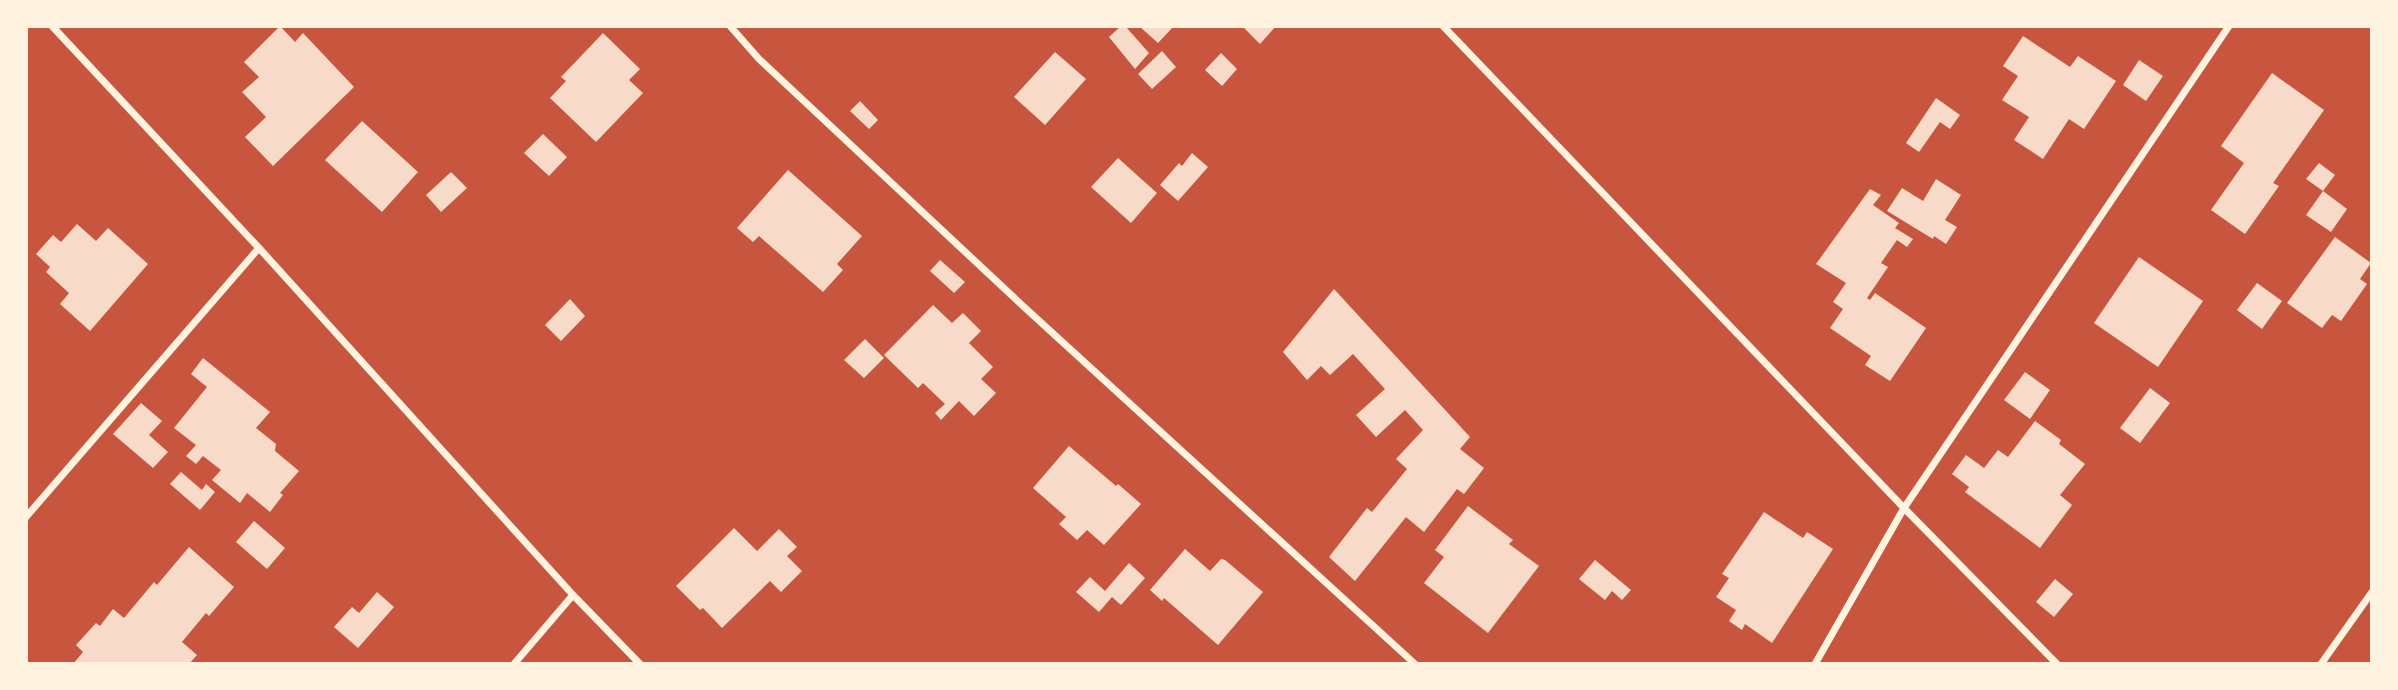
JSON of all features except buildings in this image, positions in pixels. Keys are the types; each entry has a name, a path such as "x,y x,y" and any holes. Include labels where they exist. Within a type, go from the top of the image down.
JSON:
{"street":[{"path":"52,26 260,248 573,595 640,664"},
{"path":"730,26 759,59 1023,306 1415,664"},
{"path":"1443,26 2057,664"},
{"path":"1815,664 1904,508 2229,26"},
{"path":"26,517 260,248"},
{"path":"2321,664 2372,592"},
{"path":"514,664 573,595"}]}
